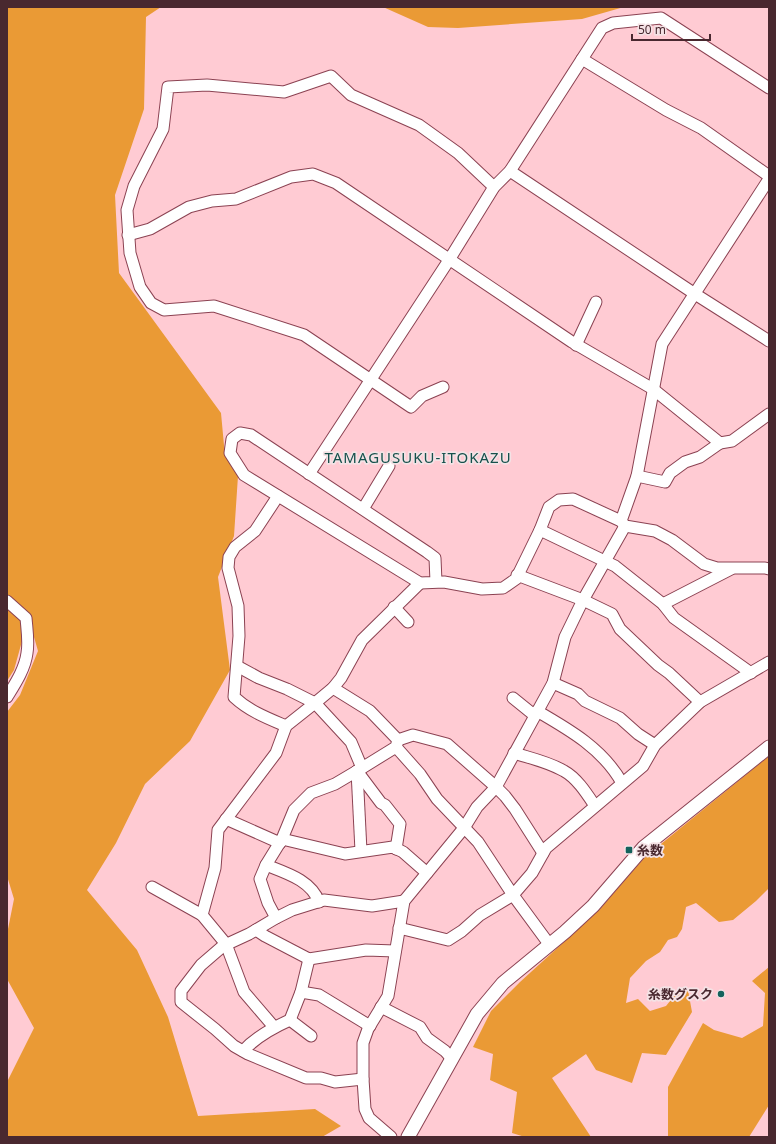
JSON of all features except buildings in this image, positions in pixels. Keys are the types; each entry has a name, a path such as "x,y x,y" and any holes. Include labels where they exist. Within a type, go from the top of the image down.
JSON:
{"street":[{"path":"309,474 449,260 494,187 510,171 602,28 613,23 661,18 769,88"},
{"path":"582,59 666,110 701,128 769,176"},
{"path":"443,387 422,396 411,407 304,335 214,306 164,310 151,303 140,286 130,253 127,210 134,186 163,128 168,87 208,85 284,92 331,76 351,95 419,125 458,153 494,187"},
{"path":"510,171 695,294 769,341"},
{"path":"128,235 150,228 189,207 212,201 236,199 291,177 313,174 336,182 576,345 653,389 720,443"},
{"path":"391,1137 369,1118 365,1109 363,1043 370,1026 388,996 404,901 464,828 478,807 496,787 553,683 565,637 583,600 606,561 623,523 637,476 662,344 769,179"},
{"path":"576,345 596,302"},
{"path":"637,476 665,482 670,472 685,462 700,457 720,443 732,441 769,414"},
{"path":"436,582 435,558 251,435 240,432 232,439 230,453 244,475 420,583 444,582 482,590 503,588 516,579 540,530 548,507 559,500 573,500 623,523 655,531 672,540 704,564 717,568 769,569"},
{"path":"362,509 389,466"},
{"path":"278,496 255,531 235,547 229,557 228,568 238,606 239,636 234,697 249,709 286,726"},
{"path":"540,530 615,566 663,604 674,618 751,673"},
{"path":"663,604 731,569"},
{"path":"517,575 583,600 612,614 620,629 700,702"},
{"path":"202,915 215,868 218,830 276,753 286,726 333,688 341,678 362,640 420,583"},
{"path":"7,601 26,618 28,636 27,654 22,671 7,697"},
{"path":"394,607 408,622"},
{"path":"399,928 448,940 462,931 480,915 513,895 532,873 546,848 643,766 655,745 700,702 769,662"},
{"path":"236,666 259,678 287,689 315,704 351,742 359,770 361,851"},
{"path":"553,683 578,694 585,701 620,718 638,734 655,745"},
{"path":"333,688 370,711 420,774 437,799 478,842 513,895 549,944"},
{"path":"513,698 536,713 570,730 602,756 616,772 622,783"},
{"path":"276,918 268,903 260,880 266,865 281,841 294,810 311,794 335,784 413,735 446,744 496,787 515,809 543,853"},
{"path":"408,1137 477,1014 503,983 593,906 644,848 769,747"},
{"path":"514,753 541,761 564,771 585,790 595,806"},
{"path":"359,770 381,803 385,805 400,824 396,849"},
{"path":"226,819 281,841 345,854 393,847 403,852 427,873"},
{"path":"266,865 297,877 316,894 319,902"},
{"path":"152,887 202,915 226,944 244,992 274,1027"},
{"path":"363,1079 335,1082 321,1078 306,1078 243,1051 234,1046 181,1002 181,991 201,965 223,946 292,910 324,900 372,906 404,901"},
{"path":"256,930 309,959 366,950 395,951"},
{"path":"243,1051 251,1042 274,1027 290,1020 301,992 309,959"},
{"path":"301,992 319,995 370,1026"},
{"path":"381,1007 420,1027 427,1038 445,1051 452,1059"},
{"path":"290,1020 310,1036"}],"shaded area":[{"path":"7,7 161,7 146,17 144,109 115,195 119,273 221,413 225,456 238,476 234,536 218,577 230,670 190,741 145,784 116,843 87,890 137,950 168,1017 198,1116 315,1109 341,1126 322,1137 7,1137 7,1082 34,1028 7,979 7,934 14,899 7,876 7,712 20,695 38,651 28,616 7,596"},
{"path":"383,7 624,7 582,19 458,28 428,27"},
{"path":"7,605 22,621 24,634 14,670 7,681"},
{"path":"769,756 769,888 733,920 719,922 696,903 686,907 682,929 677,937 668,940 660,952 646,961 630,978 626,1003 638,999 650,1011 666,1006 679,990 688,990 692,1012 666,1055 642,1053 632,1083 596,1070 586,1054 552,1078 591,1137 525,1137 512,1133 517,1092 490,1080 493,1054 473,1047 491,1011 520,982 599,910 645,857"},
{"path":"769,967 769,1105 749,1137 668,1137 668,1087 703,1023 714,1030 742,1038 763,1026 765,993 752,981"}],"place":[{"name":"糸数","path":"629,850"},
{"name":"糸数グスク","path":"721,994"}],"district":[{"name":"TAMAGUSUKU-ITOKAZU","path":"418,458"}]}
